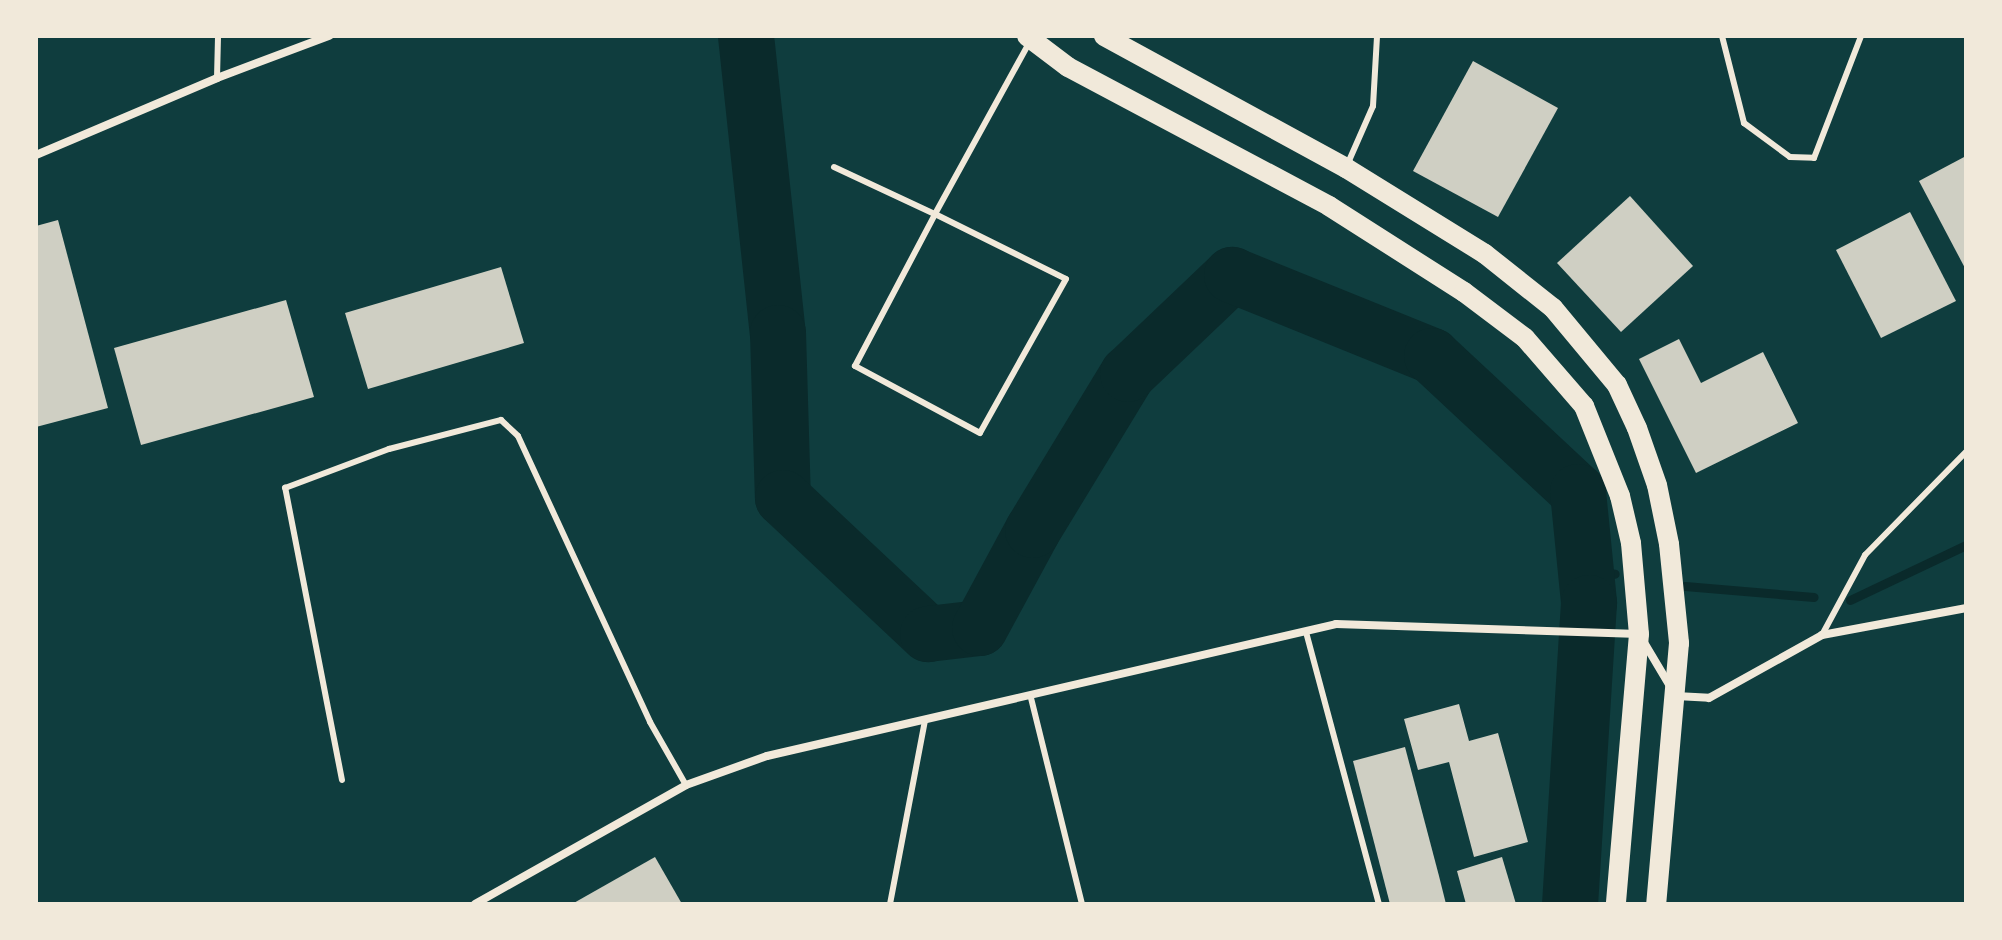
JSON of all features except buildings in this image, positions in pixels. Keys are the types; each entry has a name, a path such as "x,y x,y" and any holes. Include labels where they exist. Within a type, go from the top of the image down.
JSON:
{"main road":[{"path":"1104,36 1346,168 1485,254 1553,308 1617,385 1637,428 1657,485 1666,529 1679,643 1656,904"},
{"path":"1029,38 1068,67 1329,206 1464,292 1525,338 1584,406 1620,496 1631,543 1639,634 1616,904"}],"street":[{"path":"36,155 217,78 329,36"},
{"path":"475,904 686,785 767,756 1031,698 1336,624 1639,634 1676,696 1709,698 1822,635 1966,608"}],"lane":[{"path":"217,78 218,36"},
{"path":"1346,168 1373,106 1377,36"},
{"path":"1722,36 1744,123 1790,157 1802,158 1814,158 1861,36"},
{"path":"834,167 935,214 1066,279 980,433 855,366 935,214 1029,38"},
{"path":"342,780 285,488 389,449 501,420 518,436 650,722 686,785"},
{"path":"1822,635 1865,555 1966,452"},
{"path":"1306,632 1379,904"},
{"path":"1031,698 1082,904"},
{"path":"890,904 925,721"}],"waterway":[{"path":"746,36 778,333 783,498 928,634 980,628 1033,530 1128,374 1232,275 1432,356 1578,492 1589,603 1570,904"},
{"path":"1850,600 1966,545"},
{"path":"1585,569 1615,574"},
{"path":"1685,586 1814,597"}]}
